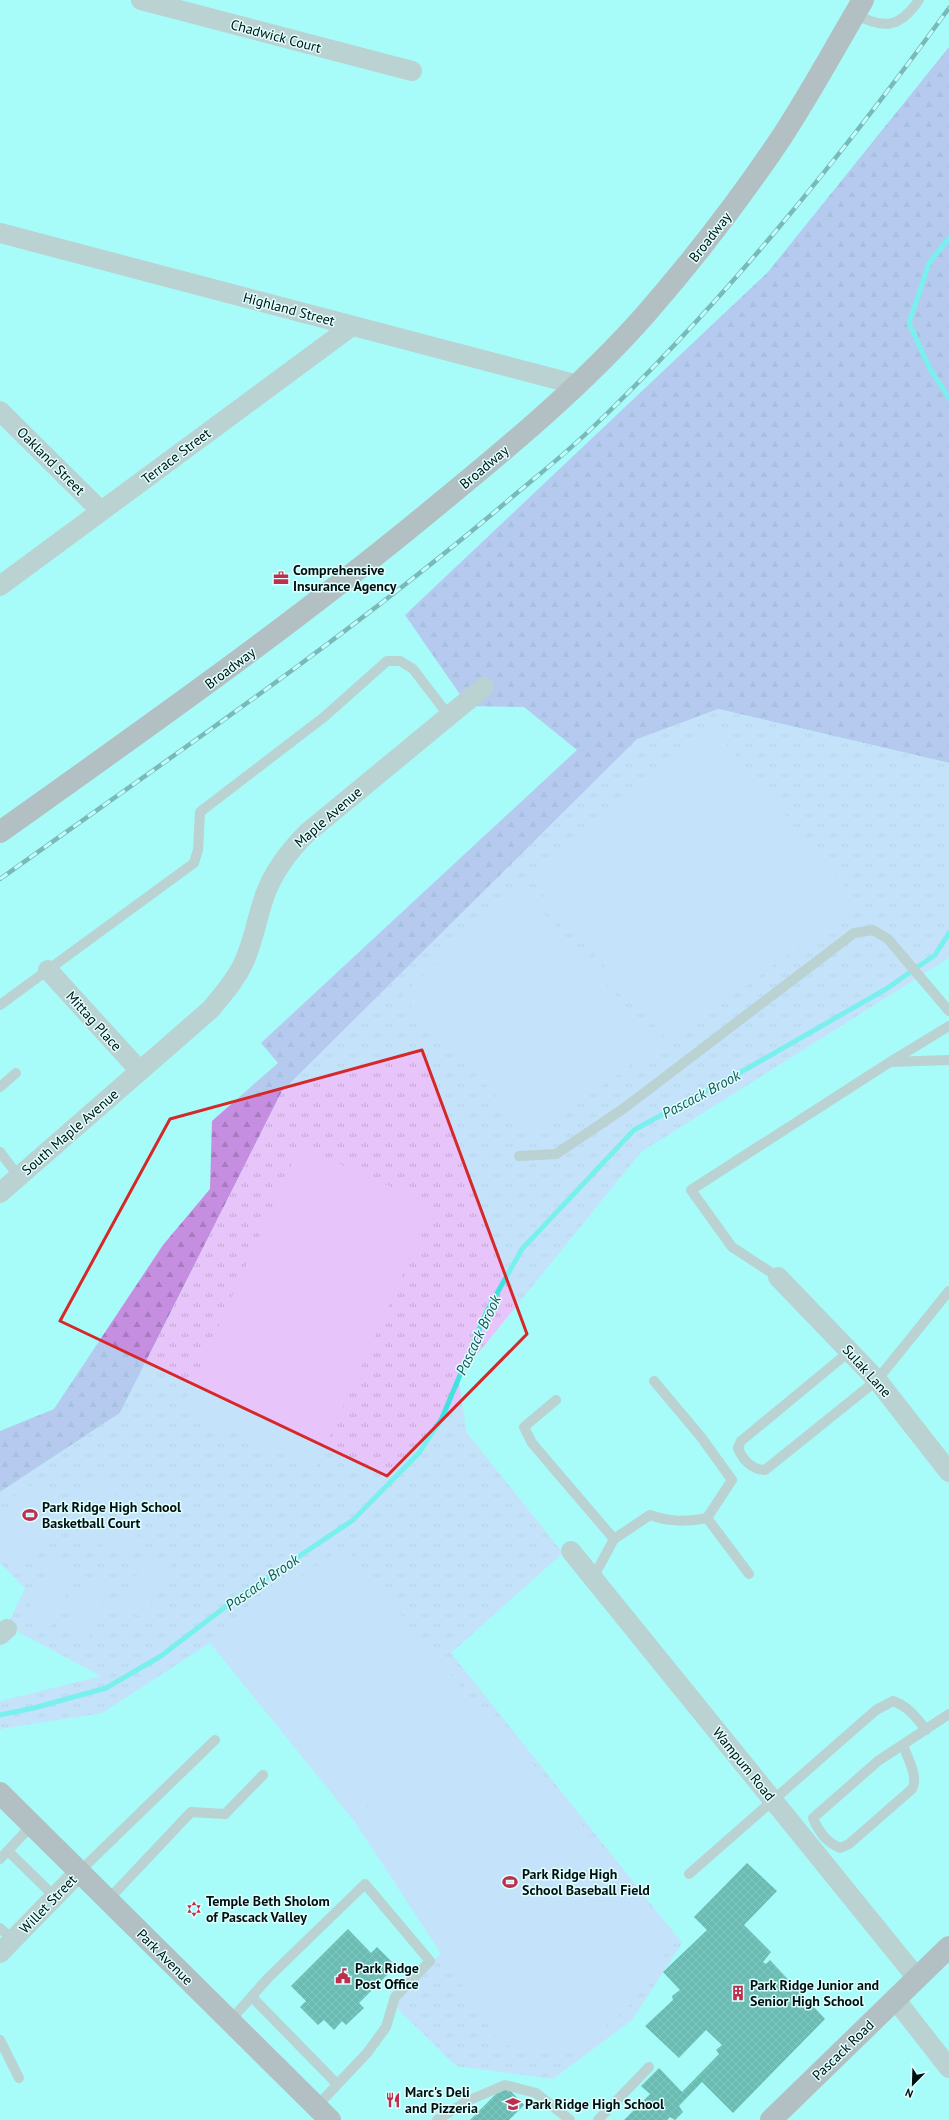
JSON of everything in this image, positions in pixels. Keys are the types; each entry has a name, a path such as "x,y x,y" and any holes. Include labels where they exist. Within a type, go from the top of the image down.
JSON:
{"street":[{"name":"Chadwick Court","path":"141,0 412,71"},
{"name":"Broadway","path":"0,832 192,696 316,602 520,438 578,385 644,316 692,260 738,201 788,127 858,7"},
{"name":"Highland Street","path":"0,233 578,385"},
{"name":"Terrace Street","path":"0,586 352,326"},
{"name":"Oakland Street","path":"0,411 101,511"},
{"name":"Maple Avenue","path":"140,1072 211,1009 229,987 244,963 265,895 276,871 290,850 307,833 484,687"},
{"name":"Mittag Place","path":"48,970 140,1072"},
{"name":"South Maple Avenue","path":"0,1193 140,1072"},
{"name":"Sulak Lane","path":"778,1277 877,1380 949,1472"},
{"name":"Wampum Road","path":"571,1551 774,1801 806,1825 917,1978"},
{"name":"Park Avenue","path":"0,1793 323,2113"},
{"name":"Willet Street","path":"4,1941 55,1897 79,1872"},
{"name":"Pascack Road","path":"771,2120 949,1947"},
{"path":"895,1999 949,2068"}],"lane":[{"path":"858,7 878,25 889,25 904,18 919,0"},
{"path":"0,1005 194,863 198,850 200,812 324,717 387,661 400,662 413,669 449,716"},
{"path":"519,1156 556,1154 624,1109 854,933 874,930 888,939 949,1011"},
{"path":"778,1277 732,1247 691,1190 890,1062 949,1026"},
{"path":"890,1062 949,1060"},
{"path":"0,1087 16,1073"},
{"path":"0,1152 19,1177"},
{"path":"850,1351 741,1441 738,1448 740,1454 757,1470 765,1470 877,1380 949,1291"},
{"path":"593,1578 614,1539 650,1515 674,1521 687,1522 707,1518 732,1480 700,1437 654,1381"},
{"path":"556,1400 524,1427 532,1443 614,1539"},
{"path":"707,1518 749,1574"},
{"path":"689,1874 876,1710 893,1702 912,1712 926,1730"},
{"path":"903,1745 914,1776 914,1785 849,1844 840,1848 830,1844 823,1836 806,1825 878,1762 903,1745 926,1730 949,1714"},
{"path":"79,1872 215,1740"},
{"path":"108,1900 191,1812 224,1814 263,1775"},
{"path":"0,1859 32,1825"},
{"path":"8,1851 55,1897"},
{"path":"230,2021 365,1884 430,1961 395,1997 386,2027 367,2053 337,2084 323,2113"},
{"path":"252,1997 337,2084"},
{"path":"0,2040 18,2078"},
{"path":"598,2120 649,2067"},
{"path":"437,2120 467,2101 505,2085 536,2094 570,2120"}],"highlighted area":[{"path":"422,1050 527,1334 387,1476 60,1321 170,1119"}],"green space":[{"path":"949,47 949,763 718,709 282,1091 120,1413 0,1492 0,1431 54,1409 163,1245 210,1189 212,1121 278,1063 261,1043 577,750 524,707 468,706 405,615 768,272"},
{"path":"718,709 949,763 949,958 641,1152 458,1378 467,1433 563,1553 451,1653 682,1943 632,2020 553,2079 456,2066 393,2004 452,1942 210,1643 102,1713 0,1729 0,1701 101,1676 7,1626 25,1588 0,1563 0,1492 120,1413 282,1091 637,739"},
{"path":"712,727 858,902 670,1043 530,878"},
{"path":"522,888 659,1044 534,1136 401,995"},
{"path":"300,1146 434,1206 315,1469 181,1409"},
{"path":"95,1475 119,1487 94,1541 69,1529"},
{"name":"Park Ridge High School Basketball Court","path":"22,1482 61,1500 32,1565 0,1550 0,1530"},
{"path":"128,1491 153,1503 127,1557 102,1546"},
{"path":"344,1546 483,1714 352,1818 210,1642"},
{"path":"147,1553 171,1565 145,1619 121,1607"},
{"path":"52,1559 77,1571 51,1626 26,1614"},
{"path":"87,1576 112,1588 86,1642 61,1630"},
{"name":"Park Ridge High School Baseball Field","path":"494,1715 674,1941 630,2005 583,2047 565,2055 516,2048 500,2044 355,1822"}],"building":[{"name":"Park Ridge Junior and Senior High School","path":"747,1863 777,1891 744,1925 771,1952 763,1962 766,1964 770,1960 825,2019 733,2113 702,2082 679,2106 683,2112 675,2120 670,2117 667,2120 624,2120 650,2094 641,2086 659,2068 682,2092 719,2054 716,2050 722,2045 706,2030 679,2058 645,2026 673,2000 672,1996 680,1990 663,1972 707,1930 694,1917"},
{"name":"Park Ridge Post Office","path":"348,1929 371,1953 377,1947 396,1966 359,2003 364,2008 346,2025 342,2021 334,2030 324,2020 318,2025 300,2007 306,2001 291,1986"},
{"path":"505,2085 524,2105 509,2120 470,2120"}],"waterway":[{"name":"Pascack Brook","path":"949,238 929,263 909,323 930,369 949,398"},
{"name":"Pascack Brook","path":"0,1715 34,1708 106,1688 161,1656 237,1598 353,1520 419,1453 442,1418 487,1311 522,1249 634,1130 750,1067 886,989 935,955 949,933"}],"railway":[{"path":"0,879 315,654 437,559 580,440 688,331 779,227 866,119 949,8"}],"place":[{"name":"Comprehensive Insurance Agency","path":"281,578"},
{"name":"Park Ridge High School Basketball Court","path":"30,1515"},
{"name":"Park Ridge High School Baseball Field","path":"510,1882"},
{"name":"Temple Beth Sholom of Pascack Valley","path":"194,1909"},
{"name":"Park Ridge Post Office","path":"343,1976"},
{"name":"Park Ridge Junior and Senior High School","path":"738,1993"},
{"name":"Marc's Deli and Pizzeria","path":"393,2100"},
{"name":"Park Ridge High School","path":"513,2104"}]}
